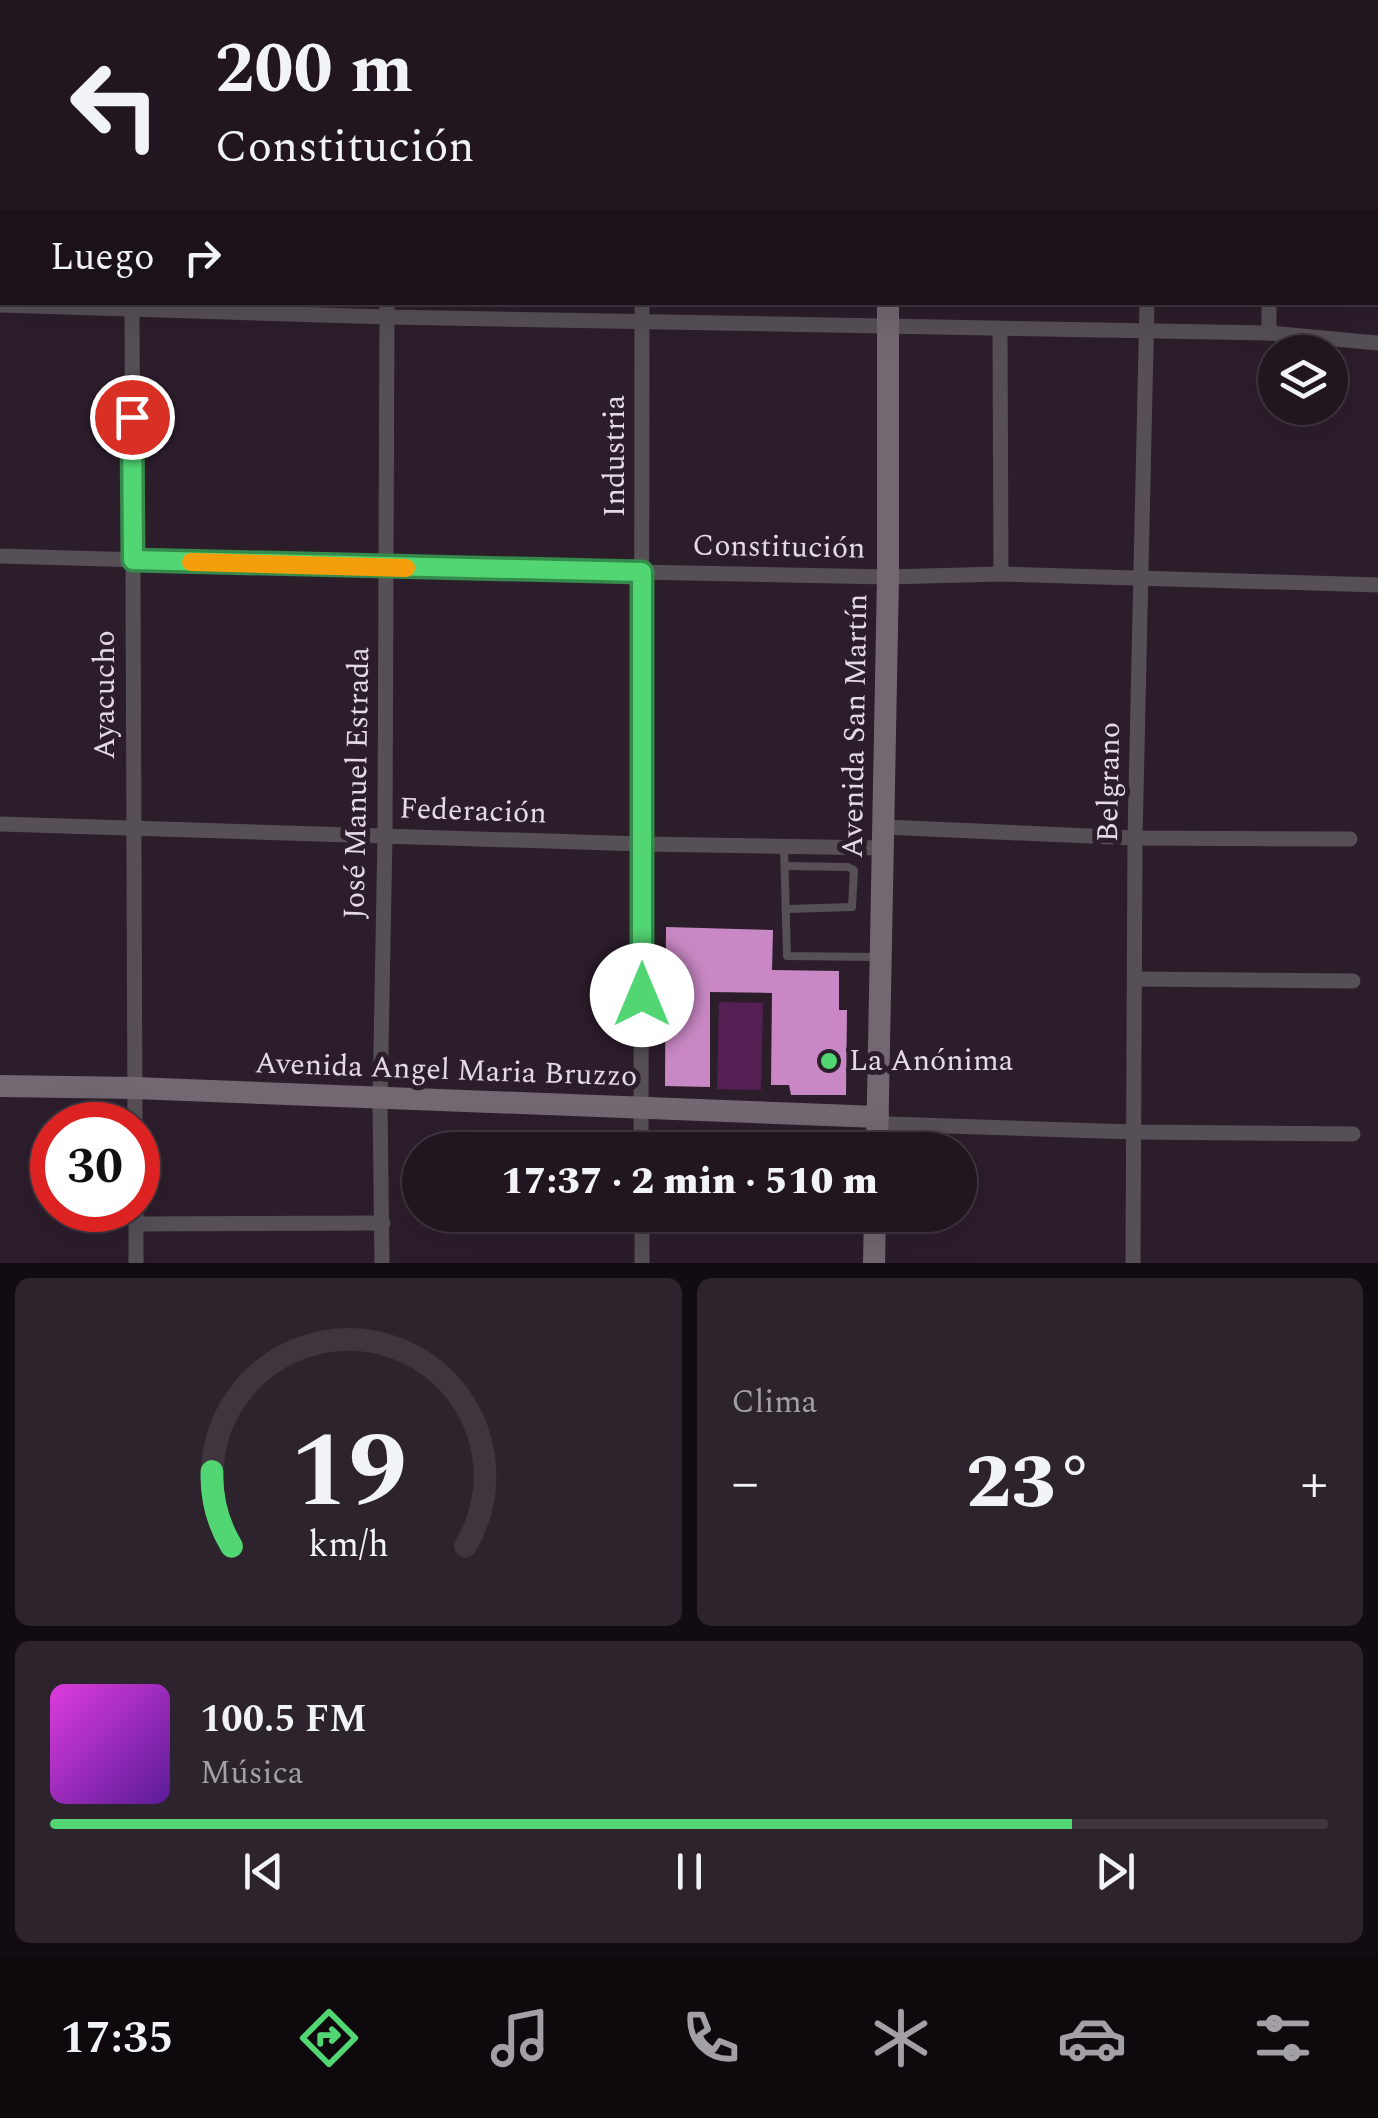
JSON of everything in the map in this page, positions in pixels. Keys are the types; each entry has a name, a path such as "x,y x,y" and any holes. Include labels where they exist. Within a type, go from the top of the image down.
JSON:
{"street":[{"path":"0,305 387,310 642,322 1269,333 1378,342"},
{"name":"Industria","path":"642,305 642,1132"},
{"name":"Avenida San Martín","path":"880,1130 888,305"},
{"name":"Belgrano","path":"1133,1263 1136,838 1147,305"},
{"path":"1269,305 1269,333"},
{"name":"Ayacucho","path":"132,306 135,1102"},
{"name":"José Manuel Estrada","path":"382,1263 387,310"},
{"path":"1000,330 1002,574"},
{"name":"Constitución","path":"0,556 386,568 888,577 1002,574 1378,585"},
{"name":"Federación","path":"0,824 784,846 884,837 1350,839"},
{"path":"1134,979 1353,981"},
{"name":"Avenida Angel Maria Bruzzo","path":"0,1086 641,1113 880,1130 1353,1134"},
{"name":"Avenida Angel Maria Bruzzo","path":"0,1095 135,1092"},
{"path":"160,1218 382,1223"},
{"path":"136,1232 136,1263"},
{"path":"642,1232 642,1263"},
{"path":"874,1263 875,1232"}],"lane":[{"path":"784,846 787,956 881,957"},
{"path":"785,866 854,870 852,907 786,909"}],"shaded area":[{"path":"719,1002 763,1003 761,1090 717,1089"}],"building":[{"path":"666,927 773,930 772,970 839,971 839,1010 847,1010 846,1095 791,1095 789,1085 771,1085 772,993 710,992 710,1087 665,1086"}],"slow traffic":[{"path":"191,562 406,568"}],"place":[{"name":"La Anónima","path":"829,1061"}],"route":[{"path":"132,417 133,560 642,572 642,995"}]}
